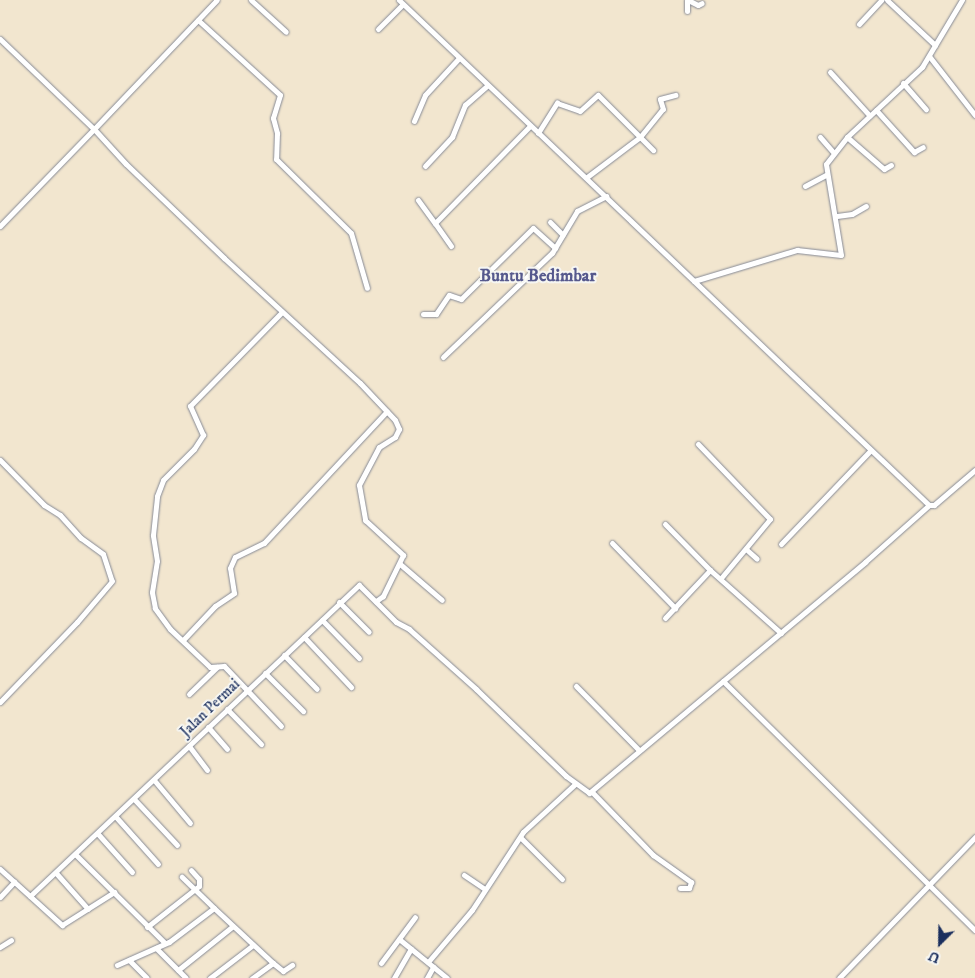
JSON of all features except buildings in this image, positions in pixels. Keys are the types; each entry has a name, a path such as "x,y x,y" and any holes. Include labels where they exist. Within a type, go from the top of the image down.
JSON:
{"street":[{"path":"0,226 217,0"},
{"path":"251,0 286,32"},
{"path":"687,11 688,0 698,5 702,3"},
{"path":"859,24 881,0"},
{"path":"887,0 935,45"},
{"path":"697,283 797,250 840,256 843,251 837,216 826,175 826,164 847,137 922,67 960,2 953,0"},
{"path":"378,29 401,2 487,86 697,283 870,451 929,505"},
{"path":"198,20 280,95 273,118 277,133 276,159 351,233 367,288"},
{"path":"0,38 94,128 126,164 281,313 387,411 398,425 399,432 379,447 360,482 360,501 367,524 402,551 400,564 383,596 376,601"},
{"path":"929,56 975,115"},
{"path":"414,121 425,95 459,58"},
{"path":"830,72 870,116"},
{"path":"903,83 926,109"},
{"path":"424,166 452,137 465,105 487,86"},
{"path":"538,134 557,103 580,112 598,95 653,150"},
{"path":"587,178 640,137 663,109 659,100 675,95"},
{"path":"876,110 914,152 923,147"},
{"path":"436,223 530,126"},
{"path":"820,136 834,153"},
{"path":"847,137 884,169 892,165"},
{"path":"805,186 826,175"},
{"path":"443,357 555,248 580,208 606,196"},
{"path":"418,200 451,246"},
{"path":"837,216 852,214 866,206"},
{"path":"550,222 563,235"},
{"path":"423,314 436,314 449,296 461,299 533,228 555,248"},
{"path":"281,313 190,406 203,435 193,450 163,480 157,496 153,535 157,561 152,592 158,614 202,661 212,668 224,666 281,726"},
{"path":"183,640 215,606 234,593 230,568 232,560 264,543 387,411"},
{"path":"698,444 770,519 747,550 721,578"},
{"path":"781,544 870,451"},
{"path":"0,460 44,505 60,515 81,538 104,554 112,581 0,702"},
{"path":"680,888 689,888 691,882 653,855 592,792 639,750 781,633 929,505 934,505 975,470"},
{"path":"665,524 710,570 781,633"},
{"path":"612,543 675,608"},
{"path":"747,550 757,559"},
{"path":"400,564 442,600"},
{"path":"665,618 710,570"},
{"name":"Jalan Permai","path":"30,896 76,855 339,602 359,585 396,622 414,633 575,784 586,792 592,792"},
{"path":"339,602 369,632"},
{"path":"322,620 359,658"},
{"path":"304,637 351,687"},
{"path":"284,655 317,689"},
{"path":"189,694 218,666"},
{"path":"265,673 303,711"},
{"path":"723,681 975,930"},
{"path":"576,686 639,750"},
{"path":"227,709 262,744"},
{"path":"208,728 227,749"},
{"path":"189,746 207,770"},
{"path":"154,780 190,823"},
{"path":"428,962 472,910 484,888 535,820 575,784"},
{"path":"134,799 177,845"},
{"path":"116,817 158,864"},
{"path":"98,834 132,872"},
{"path":"839,978 931,885 975,837"},
{"path":"521,838 562,879"},
{"path":"76,855 114,892 122,903 165,943"},
{"path":"0,869 62,925 114,892"},
{"path":"147,926 195,890 199,879 191,870"},
{"path":"56,873 88,909"},
{"path":"464,875 484,888"},
{"path":"182,877 283,971 292,965"},
{"path":"0,897 14,882"},
{"path":"117,966 165,943 214,908"},
{"path":"381,963 415,917"},
{"path":"178,970 233,926"},
{"path":"399,939 447,978"},
{"path":"0,948 11,940"},
{"path":"210,978 253,945"},
{"path":"156,948 186,978"},
{"path":"394,978 411,949"},
{"path":"129,960 147,978"},
{"path":"252,978 273,962"},
{"path":"427,978 433,967"}],"district":[{"name":"Buntu Bedimbar","path":"538,276"}]}
